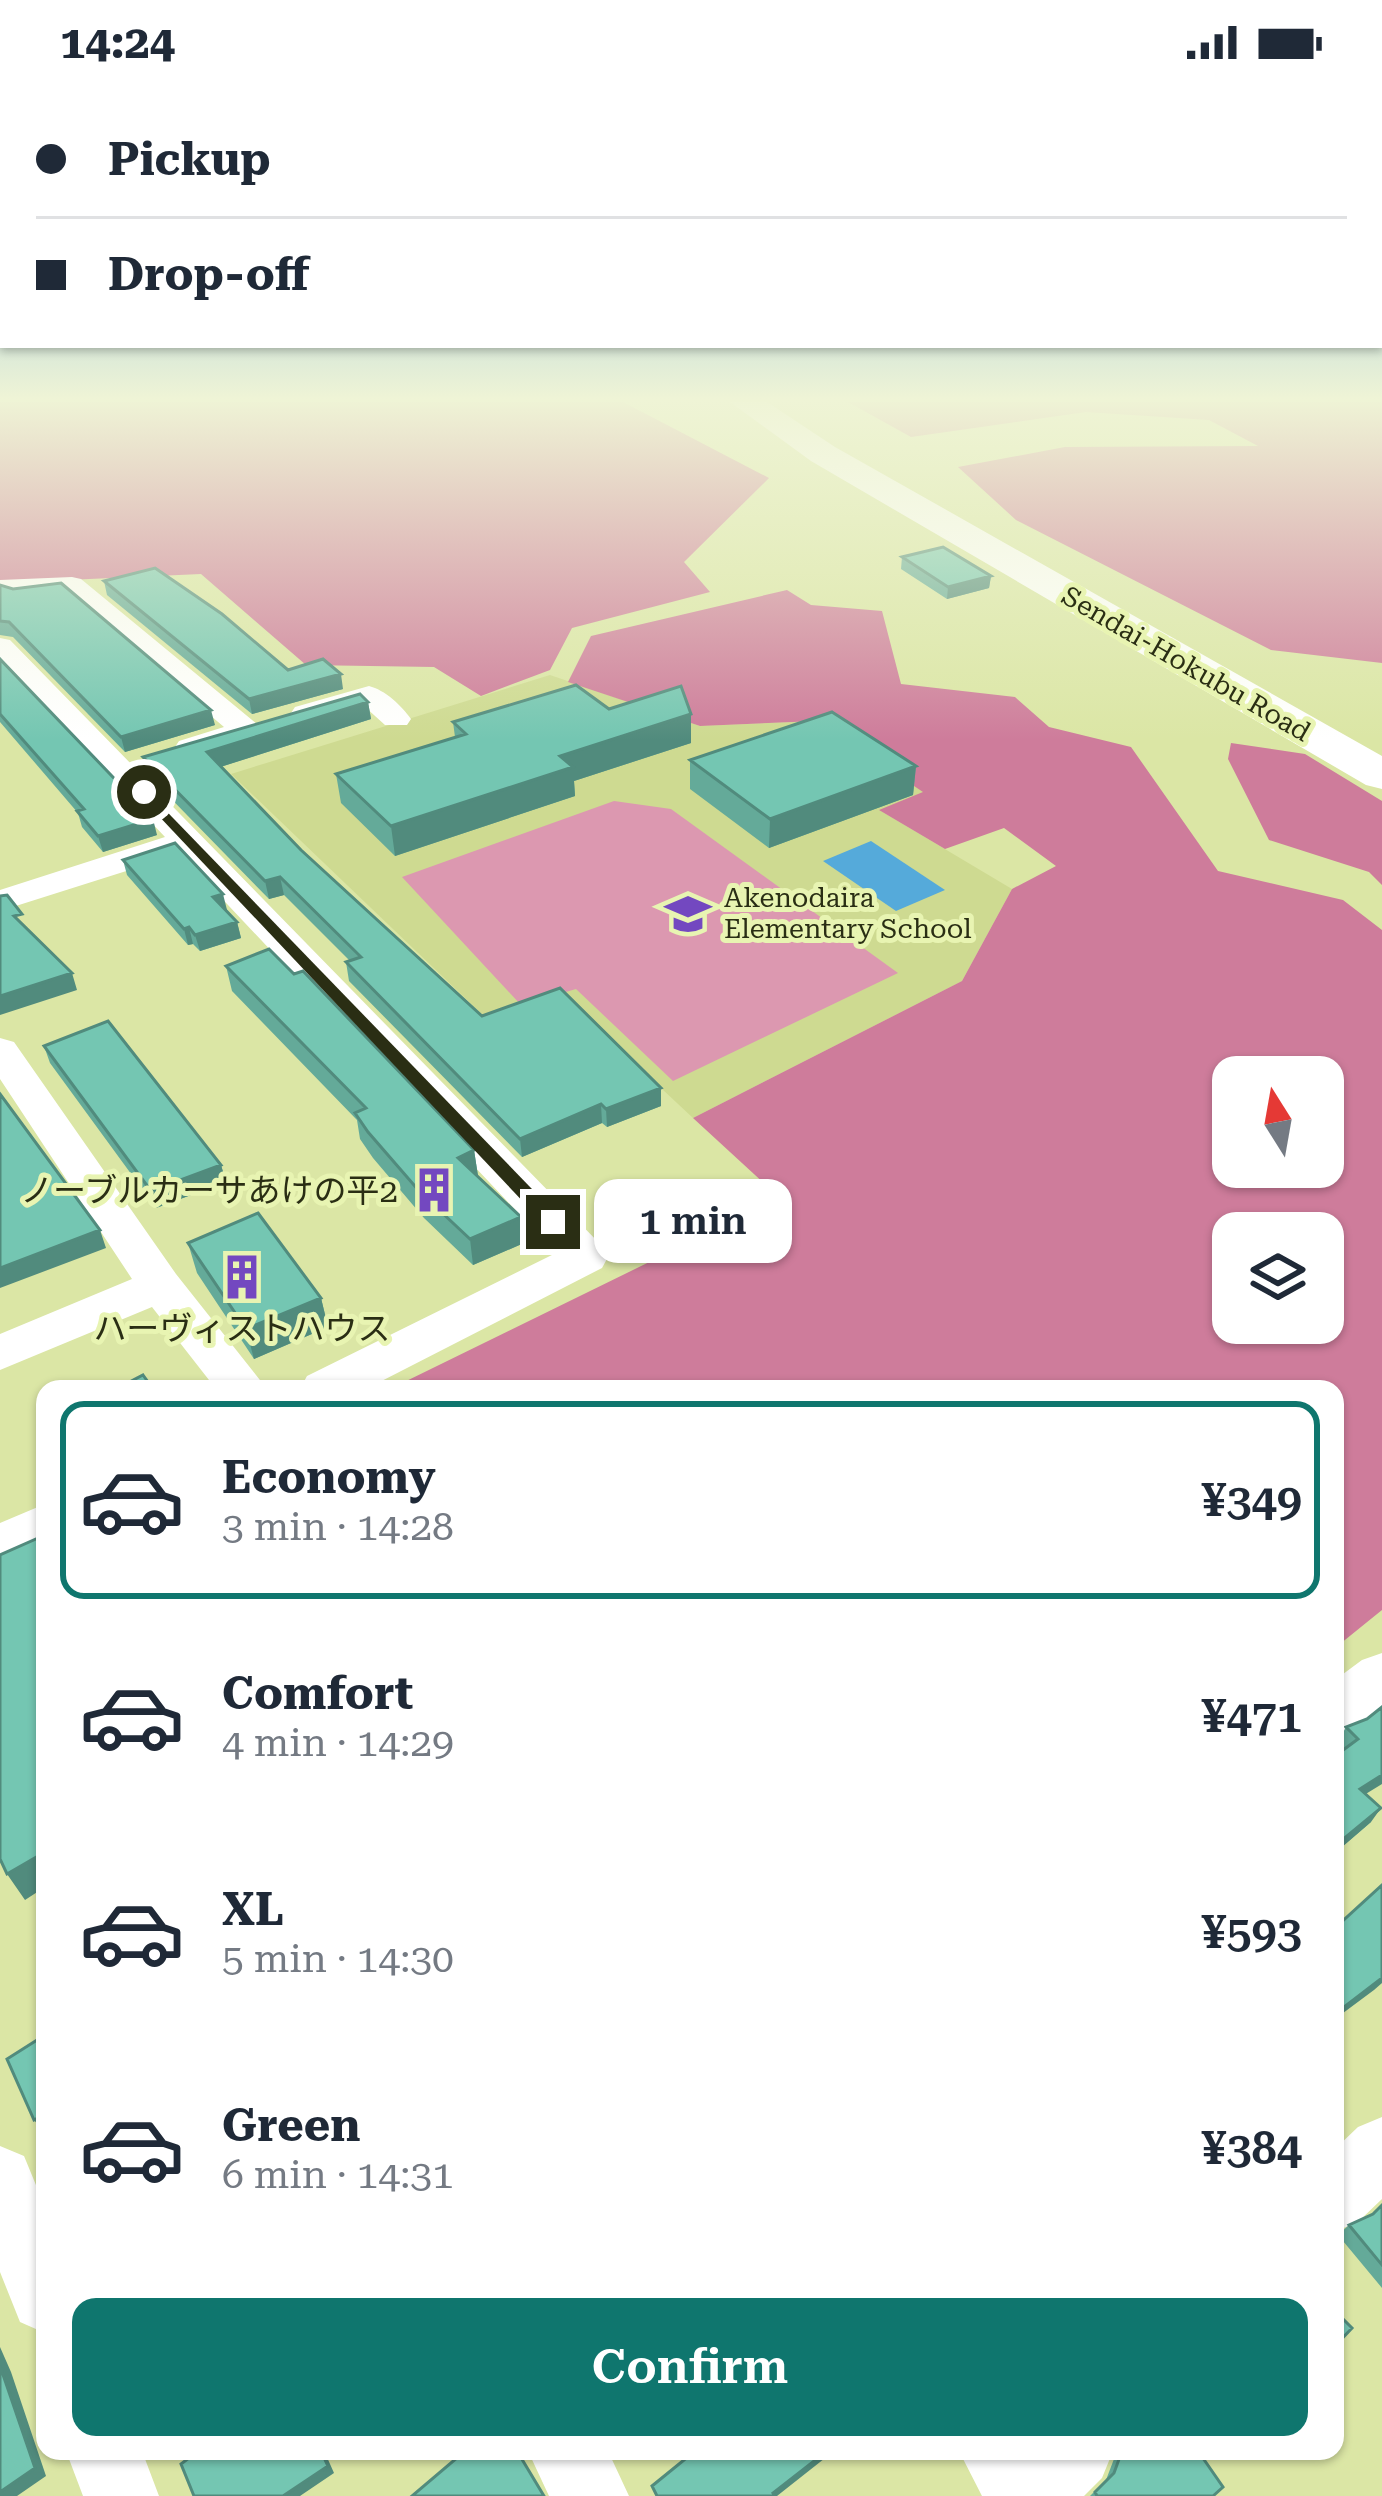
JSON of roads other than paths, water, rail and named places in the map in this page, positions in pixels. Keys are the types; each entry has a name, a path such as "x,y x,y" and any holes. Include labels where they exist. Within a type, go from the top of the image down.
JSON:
{"highway":[{"name":"Sendai-Hokubu Road","path":"928,515 1382,775"}],"street":[{"path":"0,588 72,585 266,724"},
{"path":"0,646 142,762 189,840 586,1257 342,1380"},
{"path":"142,762 369,695 396,718"},
{"path":"0,901 189,840"},
{"path":"0,1050 160,1285 236,1380"},
{"path":"0,1353 160,1285"},
{"path":"0,1547 36,1529"},
{"path":"1344,1706 1382,1677"},
{"path":"1344,2188 1382,2151"},
{"path":"0,2180 36,2274"},
{"path":"108,2460 122,2496"},
{"path":"571,2460 591,2496"},
{"path":"1003,2460 1028,2496 1066,2460"}],"water":[{"path":"871,841 945,890 896,911 823,861"}],"place":[{"name":"Akenodaira Elementary School","path":"688,914"},
{"name":"ノーブルカーサあけの平2","path":"434,1190"},
{"name":"ハーヴィストハウス","path":"242,1277"}]}
